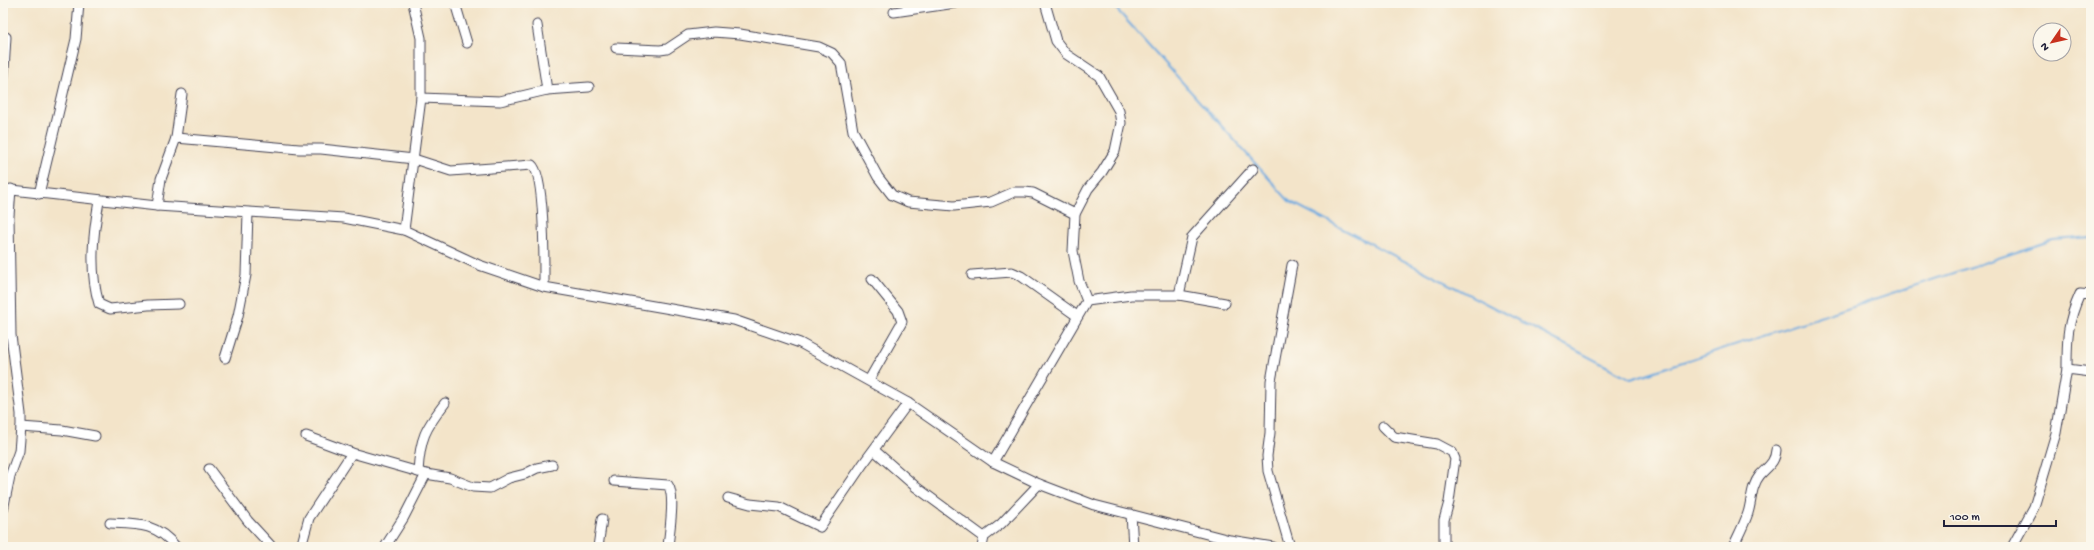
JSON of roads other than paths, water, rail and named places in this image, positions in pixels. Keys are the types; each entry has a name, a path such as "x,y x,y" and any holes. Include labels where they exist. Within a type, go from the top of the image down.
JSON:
{"street":[{"path":"39,194 76,38 79,3"},
{"path":"404,230 421,98 421,38 414,3"},
{"path":"455,3 467,43"},
{"path":"894,12 956,3"},
{"path":"1045,3 1056,41 1066,54 1099,76 1119,111 1121,123 1115,151 1102,172 1088,189 1075,214 1073,251 1079,281 1087,301"},
{"path":"537,24 547,90"},
{"path":"616,48 667,49 688,35 714,32 740,34 819,47 832,53 841,63 853,131 878,177 892,195 908,202 954,206 991,202 1014,192 1025,192 1033,193 1075,214"},
{"path":"3,87 6,37"},
{"path":"421,98 500,101 547,90 589,87"},
{"path":"157,206 161,179 176,138 182,94"},
{"path":"176,138 321,149 414,159 451,171 483,170 524,164 532,165 538,171 542,204 544,287"},
{"path":"1179,295 1192,237 1253,169"},
{"path":"3,510 10,476 19,451 21,427 21,414 11,335 9,216 7,189 99,201 157,206 344,218 404,230 479,265 544,287 734,320 800,342 869,380 908,404 993,462 1039,484 1094,506 1131,514 1230,540 1273,547"},
{"path":"99,201 94,232 93,265 94,289 99,304 110,309 148,305 179,304"},
{"path":"225,358 238,316 246,275 248,213"},
{"path":"1290,547 1268,471 1267,456 1270,433 1271,381 1292,265"},
{"path":"972,275 1012,272 1021,276 1077,316"},
{"path":"869,380 902,322 898,311 872,279"},
{"path":"2012,547 2034,507 2056,433 2067,369 2067,338 2071,314 2080,294 2091,295"},
{"path":"993,462 1087,301 1131,295 1179,295 1225,303"},
{"path":"2067,369 2091,372"},
{"path":"385,547 404,517 422,473 419,449 423,435 445,403"},
{"path":"728,498 750,504 779,507 820,527 908,404"},
{"path":"1383,426 1394,438 1437,444 1452,452 1455,459 1449,502 1444,520 1444,547"},
{"path":"21,427 62,430 95,436"},
{"path":"306,436 352,453 422,473 450,478 473,488 490,488 509,478 525,474 537,468 552,465"},
{"path":"874,450 916,487 984,537"},
{"path":"1733,547 1746,518 1752,490 1760,475 1769,467 1775,458 1776,450"},
{"path":"301,547 309,518 352,453"},
{"path":"208,469 248,521 272,547"},
{"path":"614,481 668,485 670,488 671,508 668,547"},
{"path":"982,547 984,537 1001,524 1039,484"},
{"path":"1131,514 1132,547"},
{"path":"598,547 602,519"},
{"path":"110,523 145,525 160,532 176,547"}],"waterway":[{"path":"1111,3 1289,201 1631,379 2053,240 2091,237"}]}
